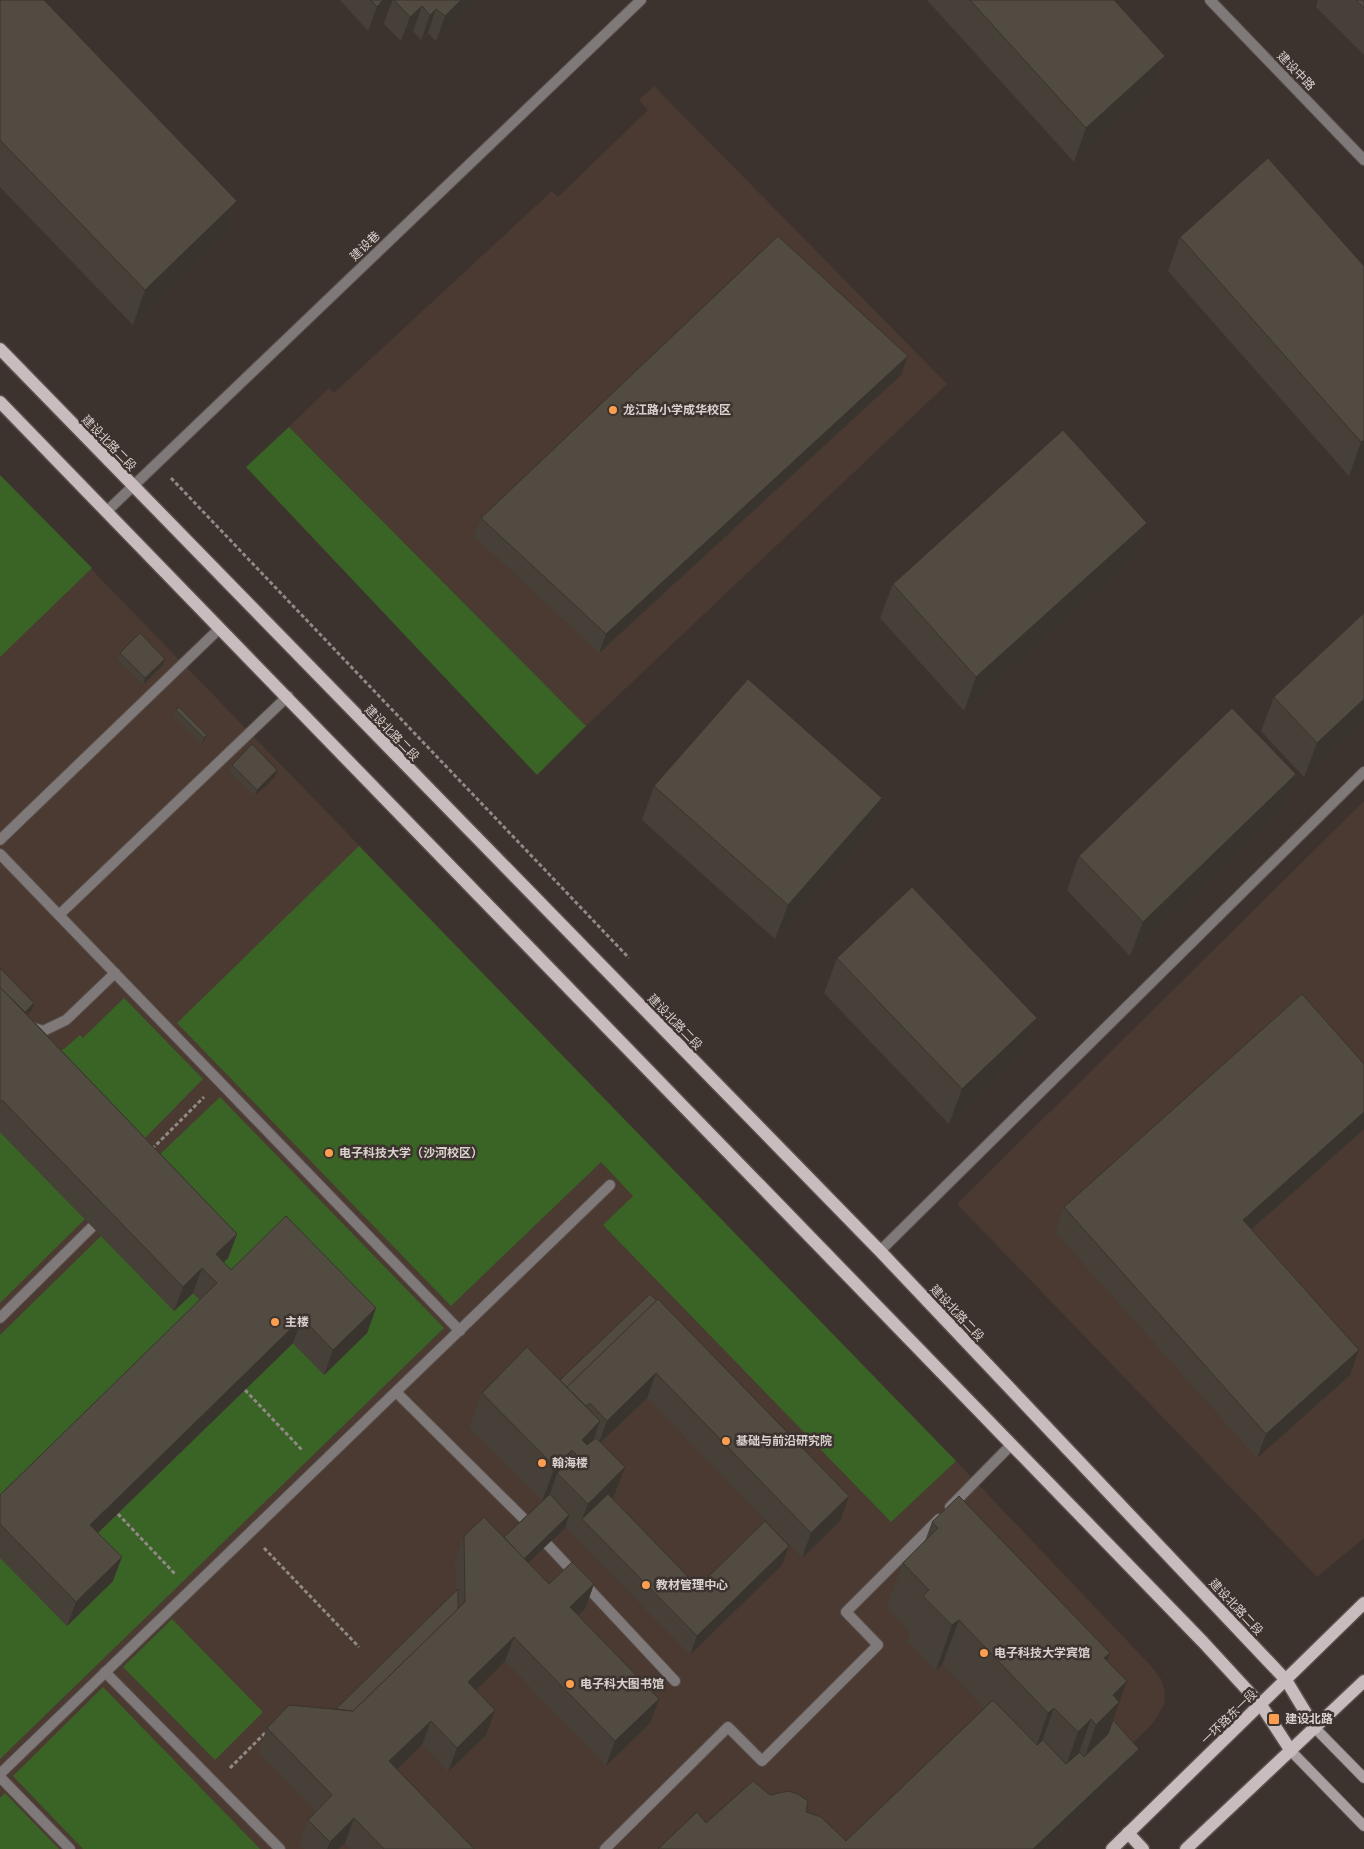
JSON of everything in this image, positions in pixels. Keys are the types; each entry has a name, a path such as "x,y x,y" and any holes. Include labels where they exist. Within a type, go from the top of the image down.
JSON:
{"main road":[{"name":"建设北路二段","path":"0,349 132,487 880,1251 1286,1680 1315,1728"},
{"path":"0,402 288,696 1261,1705 1291,1750 1364,1826"},
{"name":"一环路东一段","path":"1112,1849 1364,1604"},
{"path":"1186,1849 1364,1681"},
{"path":"1315,1728 1364,1778"},
{"path":"1128,1833 1143,1849"}],"street":[{"name":"建设巷","path":"107,511 641,0"},
{"name":"建设中路","path":"1210,0 1364,160"},
{"path":"0,840 220,628"},
{"path":"59,915 288,696"},
{"path":"880,1251 1364,772"},
{"path":"0,854 460,1331"},
{"path":"20,1020 31,1027 43,1031 56,1026 66,1020 115,973"},
{"path":"70,1849 0,1776 105,1672 610,1185"},
{"path":"0,1318 92,1227"},
{"path":"396,1392 528,1523"},
{"path":"605,1849 728,1728 762,1761 878,1645 846,1612 1011,1445"},
{"path":"547,1544 675,1681"},
{"path":"105,1672 280,1849"}],"path":[{"path":"150,1151 220,1082"},
{"path":"244,1390 319,1466"},
{"path":"118,1514 191,1590"},
{"path":"250,1533 359,1648"},
{"path":"216,1783 268,1730"}],"shaded area":[{"name":"龙江路小学成华校区","path":"654,86 947,384 586,726 289,427 329,388 334,393 552,191 558,197 648,110 639,100"},
{"name":"电子科技大学（沙河校区）","path":"0,475 956,1461 1151,1666 1161,1679 1165,1692 1164,1704 1153,1723 1125,1751 1042,1849 0,1849"},
{"path":"1364,801 1364,1538 1317,1577 957,1204"}],"green space":[{"path":"289,427 586,726 537,775 246,467"},
{"path":"0,475 92,568 0,657"},
{"path":"359,846 956,1461 891,1522 603,1225 633,1196 601,1162 451,1306 177,1023"},
{"path":"124,998 203,1079 141,1142 48,1053 64,1049 80,1035 83,1038"},
{"path":"220,1097 444,1328 0,1759 0,1558 81,1549 293,1343 324,1374 366,1333 222,1295 207,1279 228,1258 156,1158"},
{"path":"0,1132 85,1219 0,1303"},
{"path":"101,1236 174,1311 193,1293 208,1308 0,1511 0,1335"},
{"path":"172,1619 263,1712 215,1760 123,1667"},
{"path":"103,1687 260,1849 83,1849 13,1776"},
{"path":"5,1793 59,1849 0,1849 0,1798"}],"building":[{"path":"0,0 44,0 237,201 145,290 0,140"},
{"path":"371,0 383,0 377,7"},
{"path":"394,0 461,0 445,16 436,9 430,15 422,6 410,17"},
{"path":"970,0 1114,0 1165,56 1086,128"},
{"path":"1356,0 1364,0 1364,8"},
{"path":"1268,158 1364,266 1364,440 1361,442 1180,237"},
{"path":"778,236 908,356 606,634 481,518"},
{"path":"1063,430 1147,523 976,677 893,584"},
{"path":"1364,613 1364,699 1317,743 1274,697"},
{"path":"140,633 165,659 145,678 120,653"},
{"path":"748,679 882,798 788,905 654,786"},
{"path":"179,707 207,735 204,738 176,710"},
{"path":"1232,708 1296,774 1143,922 1079,856"},
{"path":"252,744 277,770 257,790 232,765"},
{"path":"912,887 1037,1018 962,1089 837,958"},
{"path":"0,968 34,1003 25,1012 0,987"},
{"name":"主楼","path":"0,987 237,1234 216,1254 231,1270 286,1216 376,1308 333,1350 302,1318 90,1525 122,1557 76,1602 0,1524 0,1495 217,1283 202,1268 183,1287 2,1100 0,1102"},
{"path":"1302,994 1364,1064 1364,1112 1243,1220 1359,1350 1266,1434 1064,1207"},
{"path":"650,1294 657,1301 567,1387 560,1380"},
{"path":"658,1299 849,1496 811,1533 656,1373 607,1421 590,1403 586,1406 567,1387"},
{"path":"527,1347 600,1421 582,1440 587,1445 596,1438 625,1467 588,1504 557,1473 576,1454 572,1450 555,1467 482,1393"},
{"path":"550,1494 569,1515 524,1559 504,1537"},
{"path":"608,1494 698,1587 765,1521 789,1546 697,1636 582,1519"},
{"path":"959,1496 1110,1653 1104,1658 1127,1681 1113,1695 1119,1702 1096,1725 1091,1719 1078,1732 1054,1708 1048,1713 959,1620 952,1625 923,1596 929,1590 903,1563 938,1528 932,1522"},
{"name":"电子科大图书馆","path":"484,1517 549,1584 572,1562 594,1584 570,1607 659,1699 615,1741 514,1637 468,1682 495,1710 457,1748 431,1721 389,1761 474,1849 384,1849 354,1818 330,1842 308,1820 332,1795 267,1728 289,1705 353,1711 465,1602 464,1536"},
{"path":"458,1589 458,1609 353,1711 336,1709"},
{"path":"993,1700 1037,1745 1043,1740 1066,1764 1080,1752 1084,1757 1108,1734 1113,1720 1139,1749 1033,1849 658,1849 697,1812 706,1823 753,1781 770,1795 788,1791 798,1794 808,1801 806,1812 821,1817 846,1841"}],"place":[{"name":"龙江路小学成华校区","path":"613,410"},
{"name":"电子科技大学（沙河校区）","path":"329,1153"},
{"name":"主楼","path":"275,1322"},
{"name":"基础与前沿研究院","path":"726,1441"},
{"name":"翰海楼","path":"542,1463"},
{"name":"教材管理中心","path":"646,1585"},
{"name":"电子科技大学宾馆","path":"984,1653"},
{"name":"电子科大图书馆","path":"570,1684"},
{"name":"建设北路","path":"1274,1719"}]}
